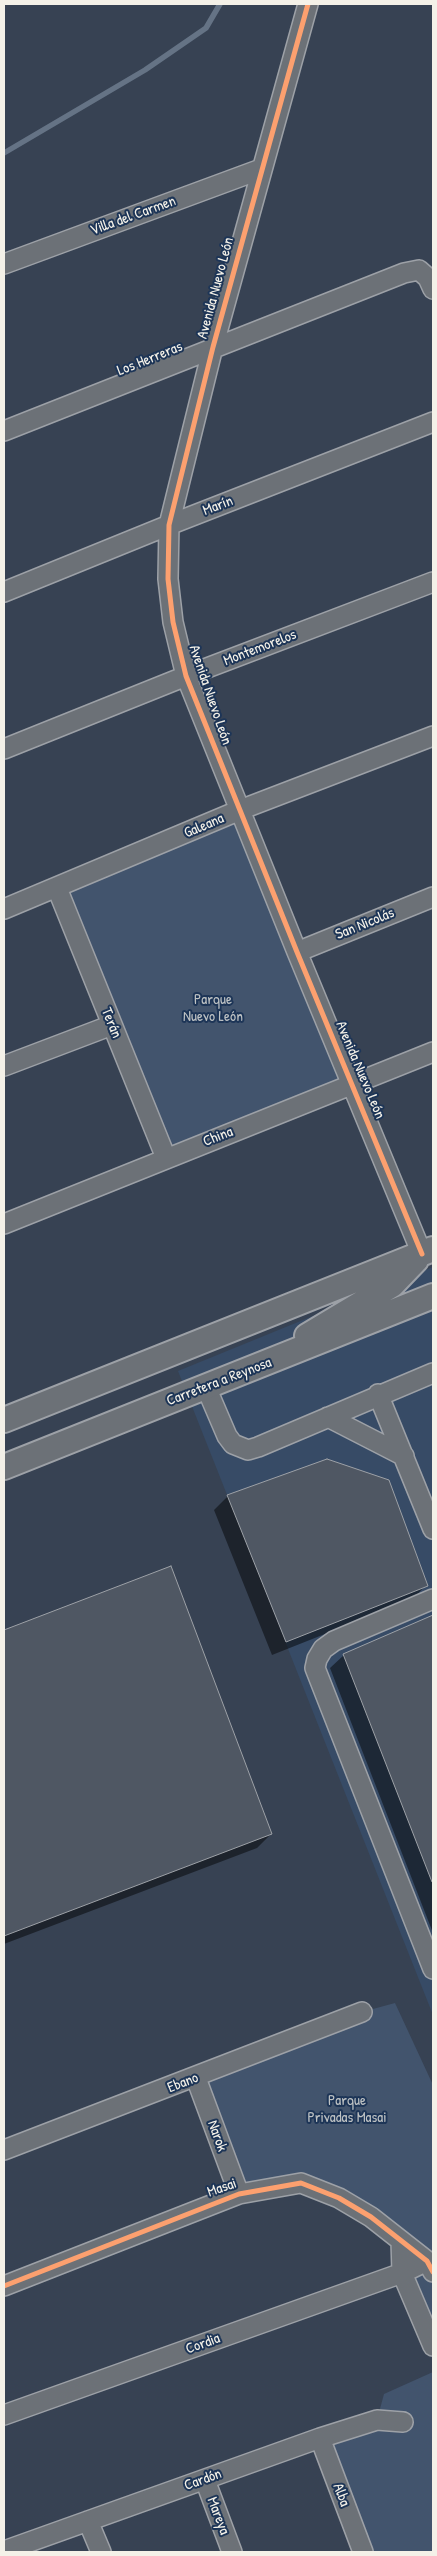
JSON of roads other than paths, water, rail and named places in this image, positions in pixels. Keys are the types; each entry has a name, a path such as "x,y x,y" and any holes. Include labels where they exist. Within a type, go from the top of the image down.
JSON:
{"main road":[{"path":"286,1356 307,1335 392,1285 430,1253"},
{"path":"4,1420 430,1253"},
{"name":"Carretera a Reynosa","path":"4,1467 286,1356 432,1302"}],"street":[{"name":"Avenida Nuevo León","path":"308,4 213,347 169,525 168,579 173,622 186,676 352,1084 430,1253"},
{"name":"Villa del Carmen","path":"4,264 261,169"},
{"name":"Los Herreras","path":"4,431 404,273 420,270 428,278 433,289"},
{"name":"Marín","path":"4,592 169,525 433,422"},
{"name":"Montemorelos","path":"4,749 186,676 433,582"},
{"name":"Galeana","path":"4,909 240,810 433,736"},
{"name":"Terán","path":"56,888 166,1158"},
{"name":"San Nicolás","path":"297,952 433,897"},
{"path":"4,1066 112,1025"},
{"name":"China","path":"4,1224 433,1052"},
{"path":"206,1387 227,1436 240,1448 248,1450 258,1448 378,1394 433,1372"},
{"path":"378,1394 404,1456 430,1509 433,1529"},
{"path":"328,1417 404,1456"},
{"path":"433,1599 334,1641 323,1649 317,1659 315,1668 433,1969"},
{"name":"Ebano","path":"4,2150 196,2078 362,2012"},
{"name":"Narok","path":"196,2078 239,2194"},
{"name":"Masai","path":"4,2286 239,2194 300,2183 339,2198 371,2217 430,2267"},
{"path":"401,2241 402,2273 433,2346"},
{"name":"Cordia","path":"4,2415 402,2273 430,2267"},
{"name":"Cardón","path":"4,2551 320,2438 377,2420 403,2422"},
{"name":"Alba","path":"320,2438 363,2552"},
{"name":"Mareya","path":"205,2480 232,2552"},
{"path":"88,2521 101,2552"}],"waterway":[{"path":"4,153 145,70 206,28 220,4"}],"park label":[{"name":"Parque Nuevo León","path":"213,1008"},
{"name":"Parque Privadas Masai","path":"347,2110"}]}
